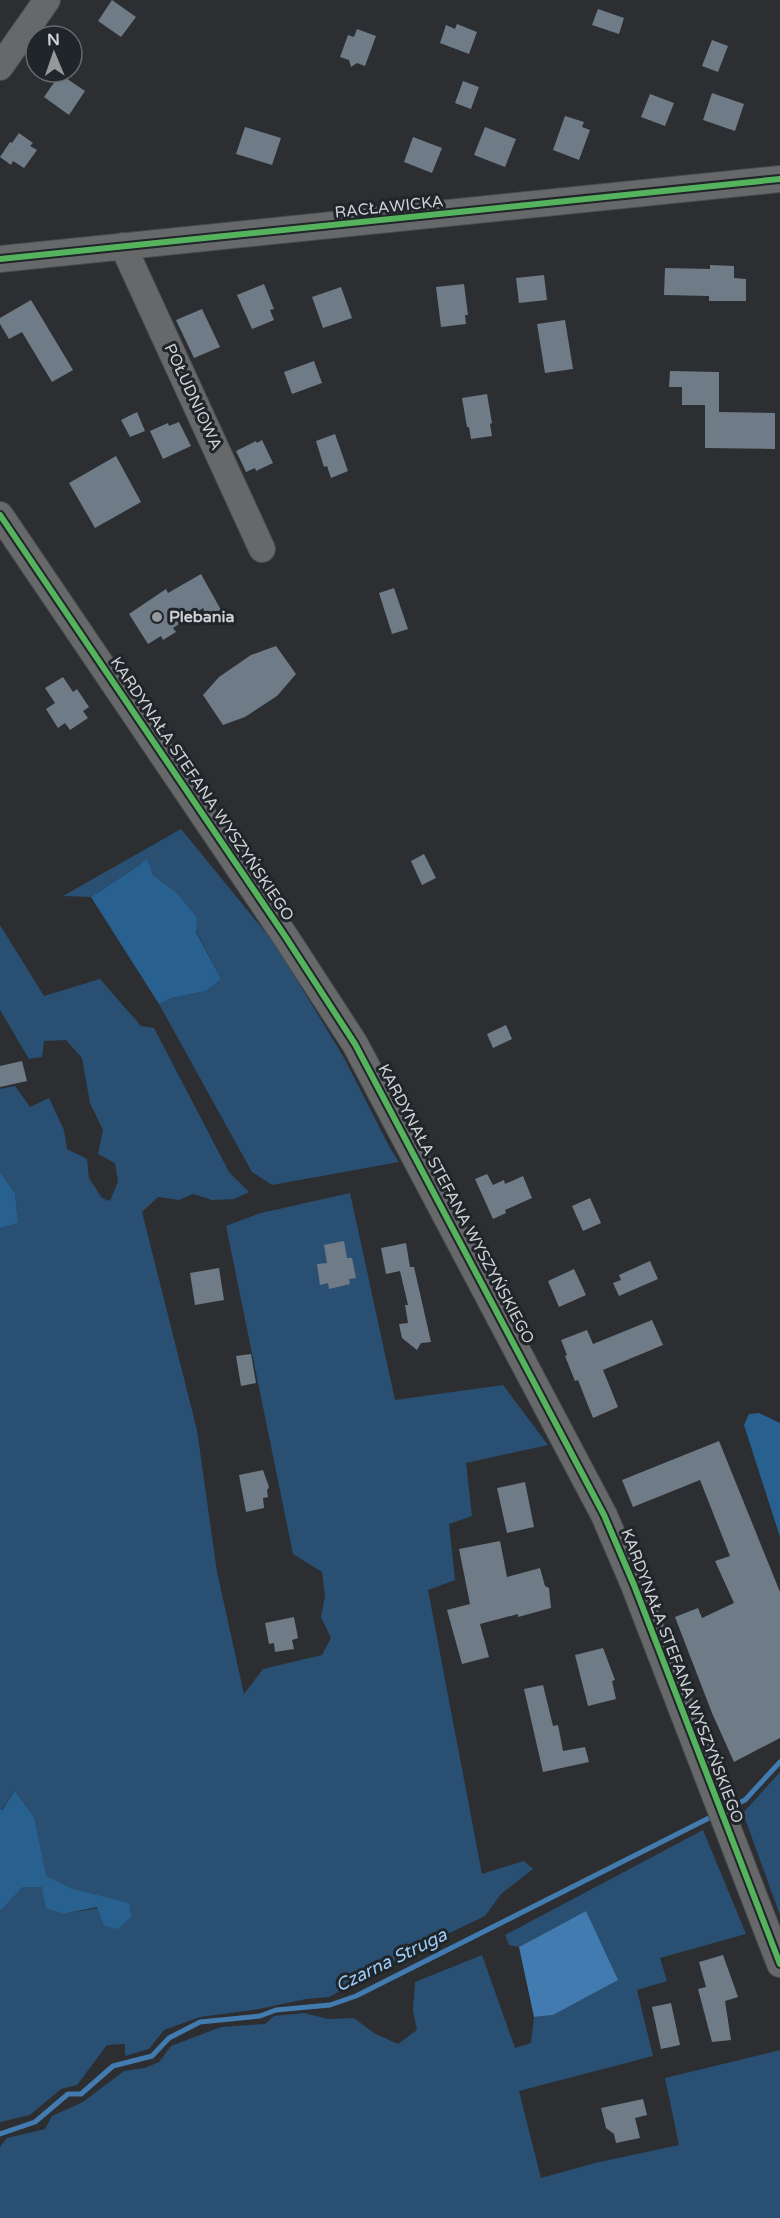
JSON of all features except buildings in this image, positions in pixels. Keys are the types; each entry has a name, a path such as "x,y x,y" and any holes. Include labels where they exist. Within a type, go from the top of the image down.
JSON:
{"street":[{"path":"0,67 47,0"},
{"name":"RACŁAWICKA","path":"0,260 780,179"},
{"name":"POŁUDNIOWA","path":"123,246 262,549"},
{"name":"KARDYNAŁA STEFANA WYSZYŃSKIEGO","path":"0,515 285,936 355,1044 604,1515 634,1585 780,1964"}],"shaded area":[{"path":"181,829 275,944 343,1056 399,1162 272,1185 252,1172 159,1004 171,998 206,991 221,979 176,892 153,875 147,858 91,897 63,896"},
{"path":"147,858 153,875 176,892 197,918 196,932 221,979 206,991 171,998 159,1004 91,897"},
{"path":"0,925 44,996 100,979 141,1026 154,1028 229,1172 249,1192 234,1199 212,1200 193,1194 179,1200 158,1197 142,1212 197,1430 217,1572 244,1694 263,1669 322,1655 331,1638 321,1617 325,1596 322,1572 293,1554 226,1226 261,1213 350,1193 395,1400 503,1385 548,1445 466,1463 472,1516 449,1524 455,1580 428,1590 482,1874 524,1861 533,1869 501,1894 485,1916 329,1997 200,2017 164,2030 149,2049 125,2056 125,2044 107,2045 77,2085 61,2089 30,2115 0,2122 0,1911 23,1887 42,1887 63,1914 128,1903 71,1888 45,1876 34,1817 15,1791 0,1809 0,1228 18,1223 15,1193 0,1172 0,1089 15,1086 30,1107 49,1098 64,1130 67,1149 87,1159 89,1178 102,1198 110,1201 118,1182 115,1163 98,1154 103,1130 90,1103 82,1058 66,1040 44,1041 42,1057 29,1059 0,1010"},
{"path":"0,1172 15,1193 18,1223 0,1228"},
{"path":"759,1413 780,1423 780,1537 744,1425 749,1414"},
{"path":"780,1772 780,1915 743,1813"},
{"path":"15,1791 34,1817 46,1876 71,1888 129,1903 131,1917 118,1929 104,1926 97,1907 63,1914 46,1908 42,1887 23,1887 0,1911 0,1809 2,1810"},
{"path":"703,1830 746,1934 660,1958 667,1981 637,1990 653,2056 519,2091 541,2178 595,2163 679,2145 665,2078 780,2050 780,2218 0,2218 0,2147 7,2138 45,2129 52,2116 83,2102 124,2071 145,2068 159,2062 171,2046 221,2027 265,2024 274,2016 304,2013 328,2019 354,2018 374,2033 398,2044 417,2030 413,2010 415,1982 482,1955 515,2048 531,2043 534,2017 553,2015 617,1980 586,1911 519,1947 509,1945 505,1935"},
{"path":"586,1911 618,1980 553,2015 534,2017 519,1947"}],"waterway":[{"name":"Czarna Struga","path":"728,1808 745,1800 780,1762"},
{"name":"Czarna Struga","path":"0,2134 35,2122 68,2094 81,2094 113,2066 152,2056 169,2038 200,2022 260,2016 276,2010 330,2005 356,1996 715,1815"}],"cycle path":[{"path":"0,259 780,179"},
{"path":"0,515 285,936 355,1044 604,1515 634,1585 780,1964"}],"place":[{"name":"Plebania","path":"157,617"}]}
